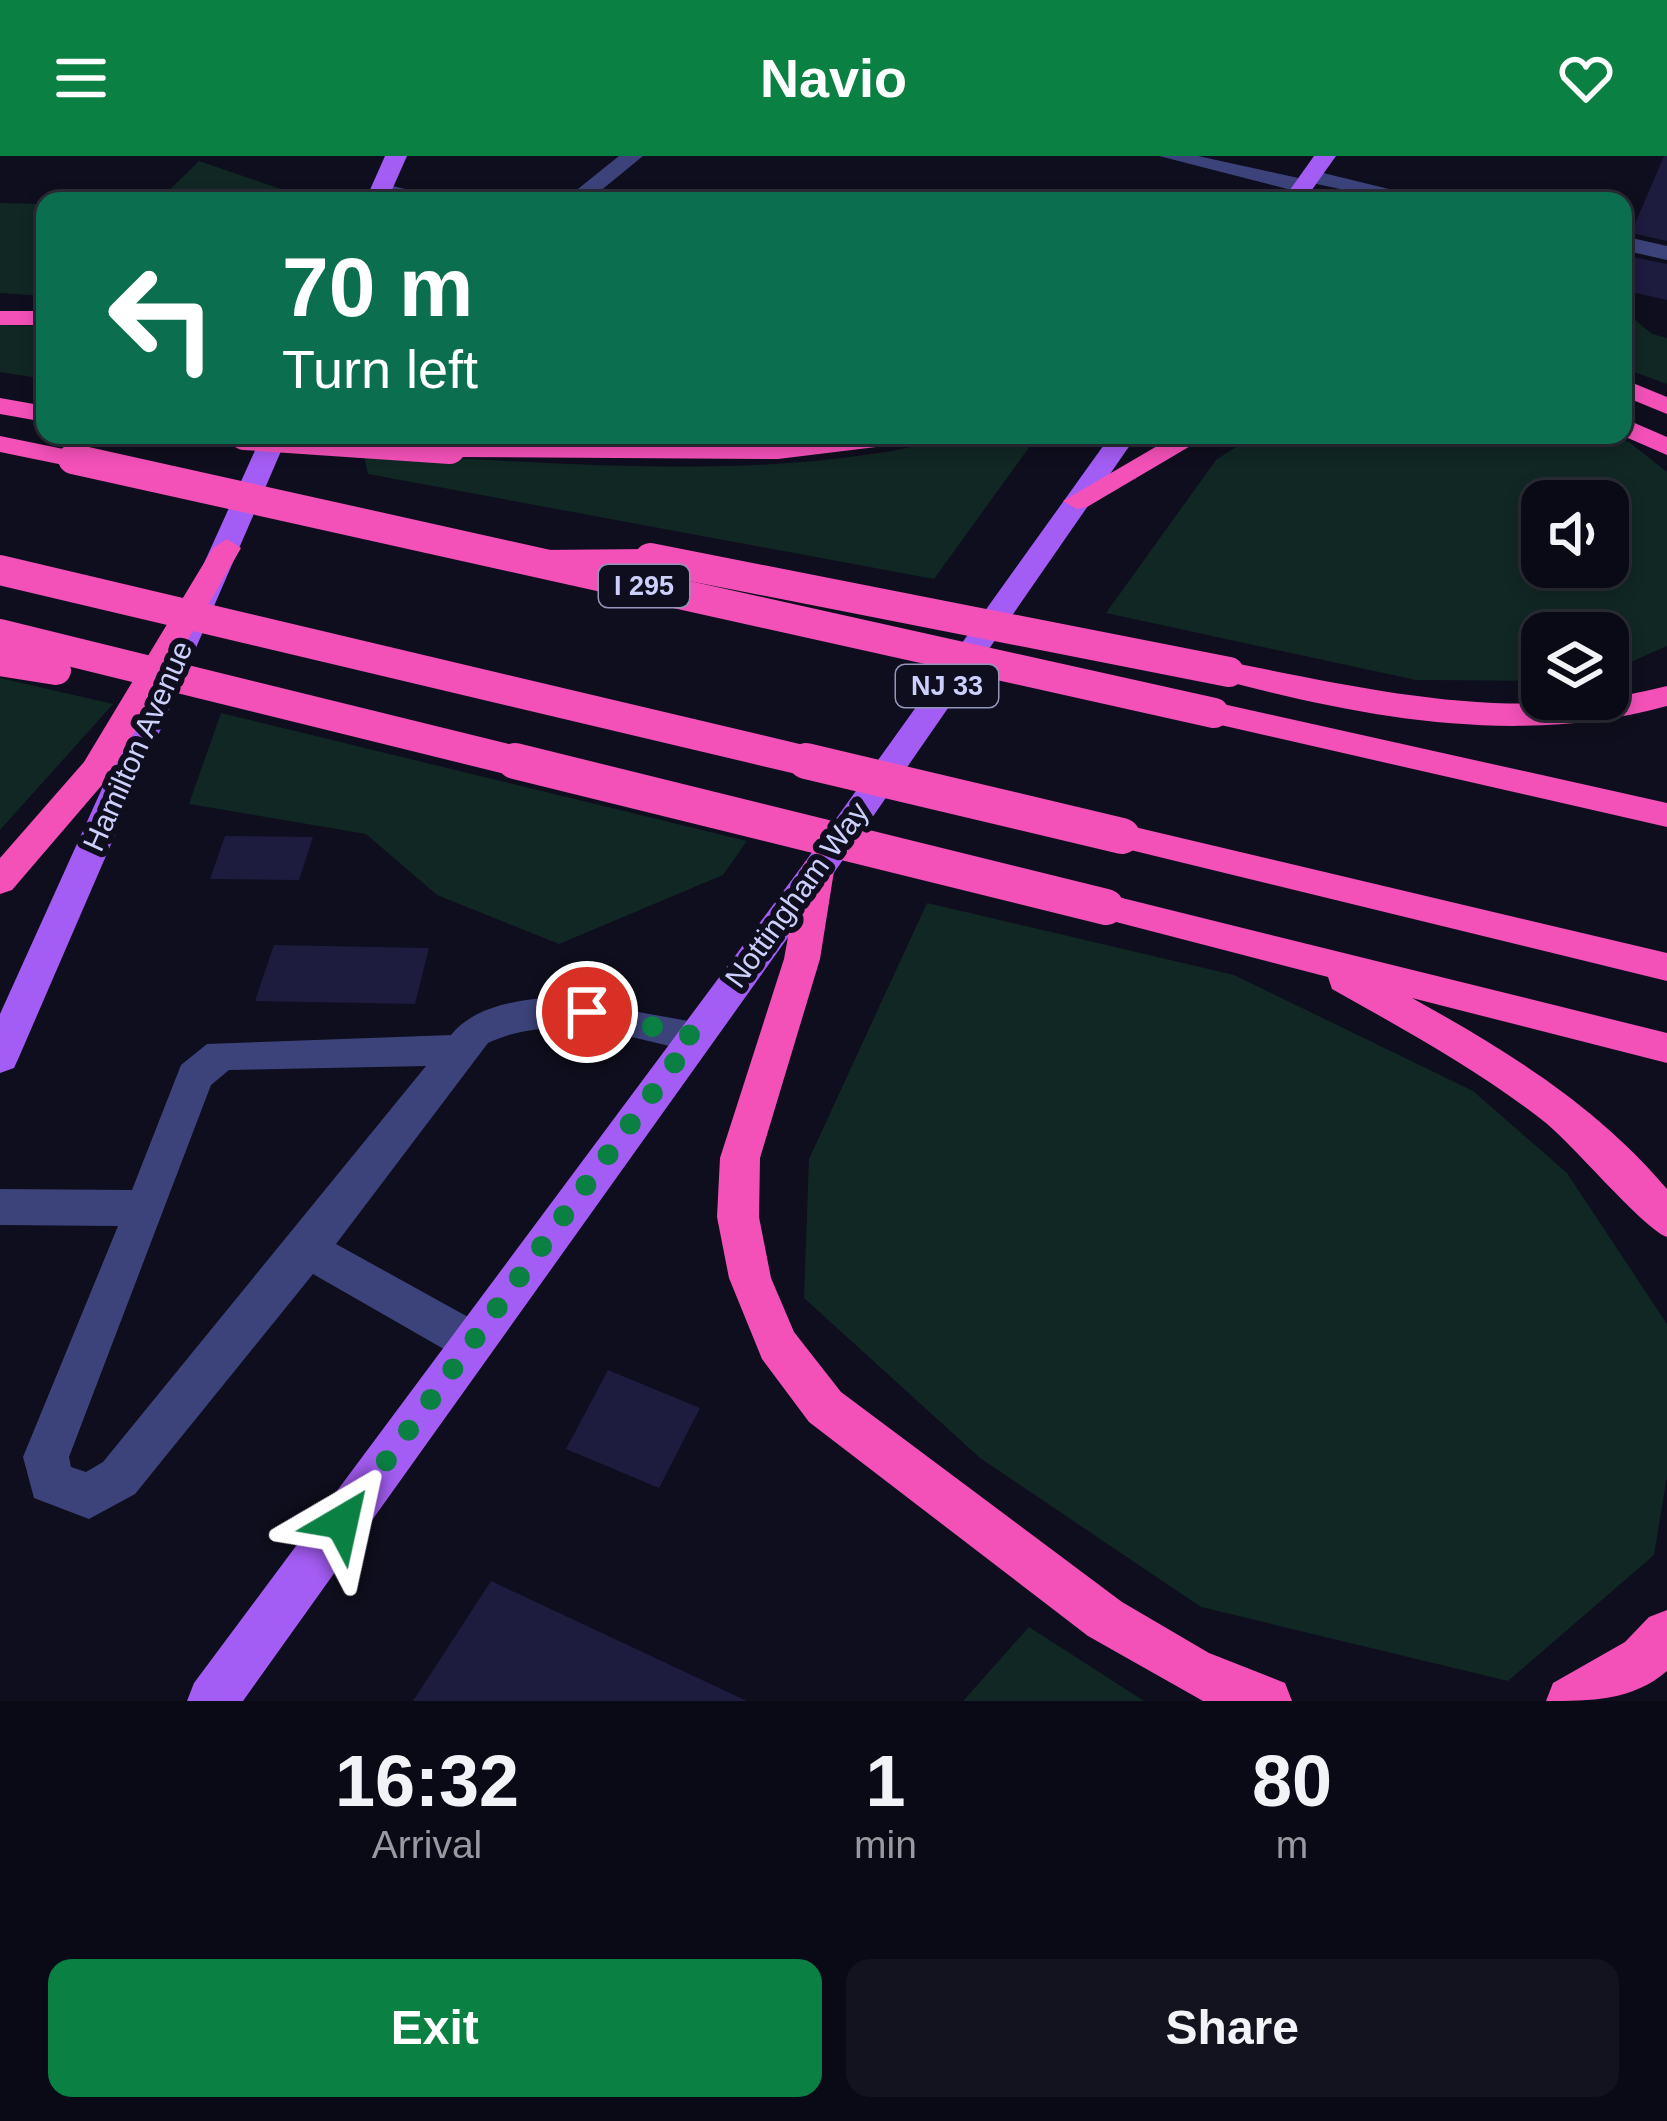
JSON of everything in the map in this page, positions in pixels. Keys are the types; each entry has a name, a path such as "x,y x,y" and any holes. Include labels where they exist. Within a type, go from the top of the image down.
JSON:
{"highway":[{"path":"0,318 36,318"},
{"path":"1632,390 1667,406"},
{"path":"0,406 36,412"},
{"path":"1632,431 1667,448"},
{"name":"I 295","path":"0,444 1667,815"},
{"path":"376,444 778,452 840,444"},
{"path":"1077,501 1180,444"},
{"path":"0,881 96,770 227,548"},
{"path":"522,559 650,558 1388,702 1551,719 1667,696"},
{"path":"0,569 1667,967"},
{"path":"0,634 1294,951 1667,1048"},
{"path":"0,661 344,719"},
{"path":"817,871 802,959 740,1158 738,1216 750,1278 778,1345 825,1407 1105,1618 1192,1672 1267,1701"},
{"path":"1294,951 1509,1074 1581,1128 1667,1219"},
{"path":"1571,1701 1643,1660 1667,1635"}],"main road":[{"path":"380,192 396,156"},
{"path":"1302,188 1325,156"},
{"name":"Hamilton Avenue","path":"0,1057 271,444"},
{"name":"Nottingham Way","path":"212,1701 817,871 1118,444"}],"street":[{"path":"586,192 632,156"},
{"path":"1170,156 1302,188 1340,192"},
{"path":"1632,245 1667,253"},
{"path":"461,1050 221,1055 195,1076 46,1457 50,1482 89,1496 119,1478 308,1249 476,1031 502,1016 587,1012 694,1036"},
{"path":"0,1207 146,1208"},
{"path":"308,1249 472,1342"}],"green space":[{"path":"199,161 290,192 167,192"},
{"path":"0,203 36,204 36,295 0,293"},
{"path":"1632,317 1652,334 1667,338 1667,384 1632,371"},
{"path":"0,325 36,326 36,378 0,372"},
{"path":"923,444 1032,444 934,579 368,474 363,453 665,466 819,461"},
{"path":"1240,444 1632,444 1667,472 1667,646 1629,663 1629,612 1521,612 1521,681 1416,680 1106,613 1216,460"},
{"path":"0,678 113,704 0,830"},
{"path":"221,713 747,841 723,875 559,944 437,895 366,834 189,804"},
{"path":"927,903 1234,975 1473,1091 1567,1173 1667,1324 1667,1476 1654,1555 1508,1681 1201,1607 980,1458 804,1298 809,1159"},
{"path":"1029,1627 1144,1701 963,1701"}],"building":[{"path":"1664,156 1667,156 1667,241 1632,231"},
{"path":"1632,257 1667,264 1667,300 1632,292"},
{"path":"225,836 313,837 299,880 210,879"},
{"path":"274,945 429,948 415,1004 255,1001"},
{"path":"608,1370 700,1408 659,1488 566,1449"},
{"path":"491,1581 747,1701 413,1701"}],"route":[{"path":"342,1522 694,1036 587,1012"}]}
